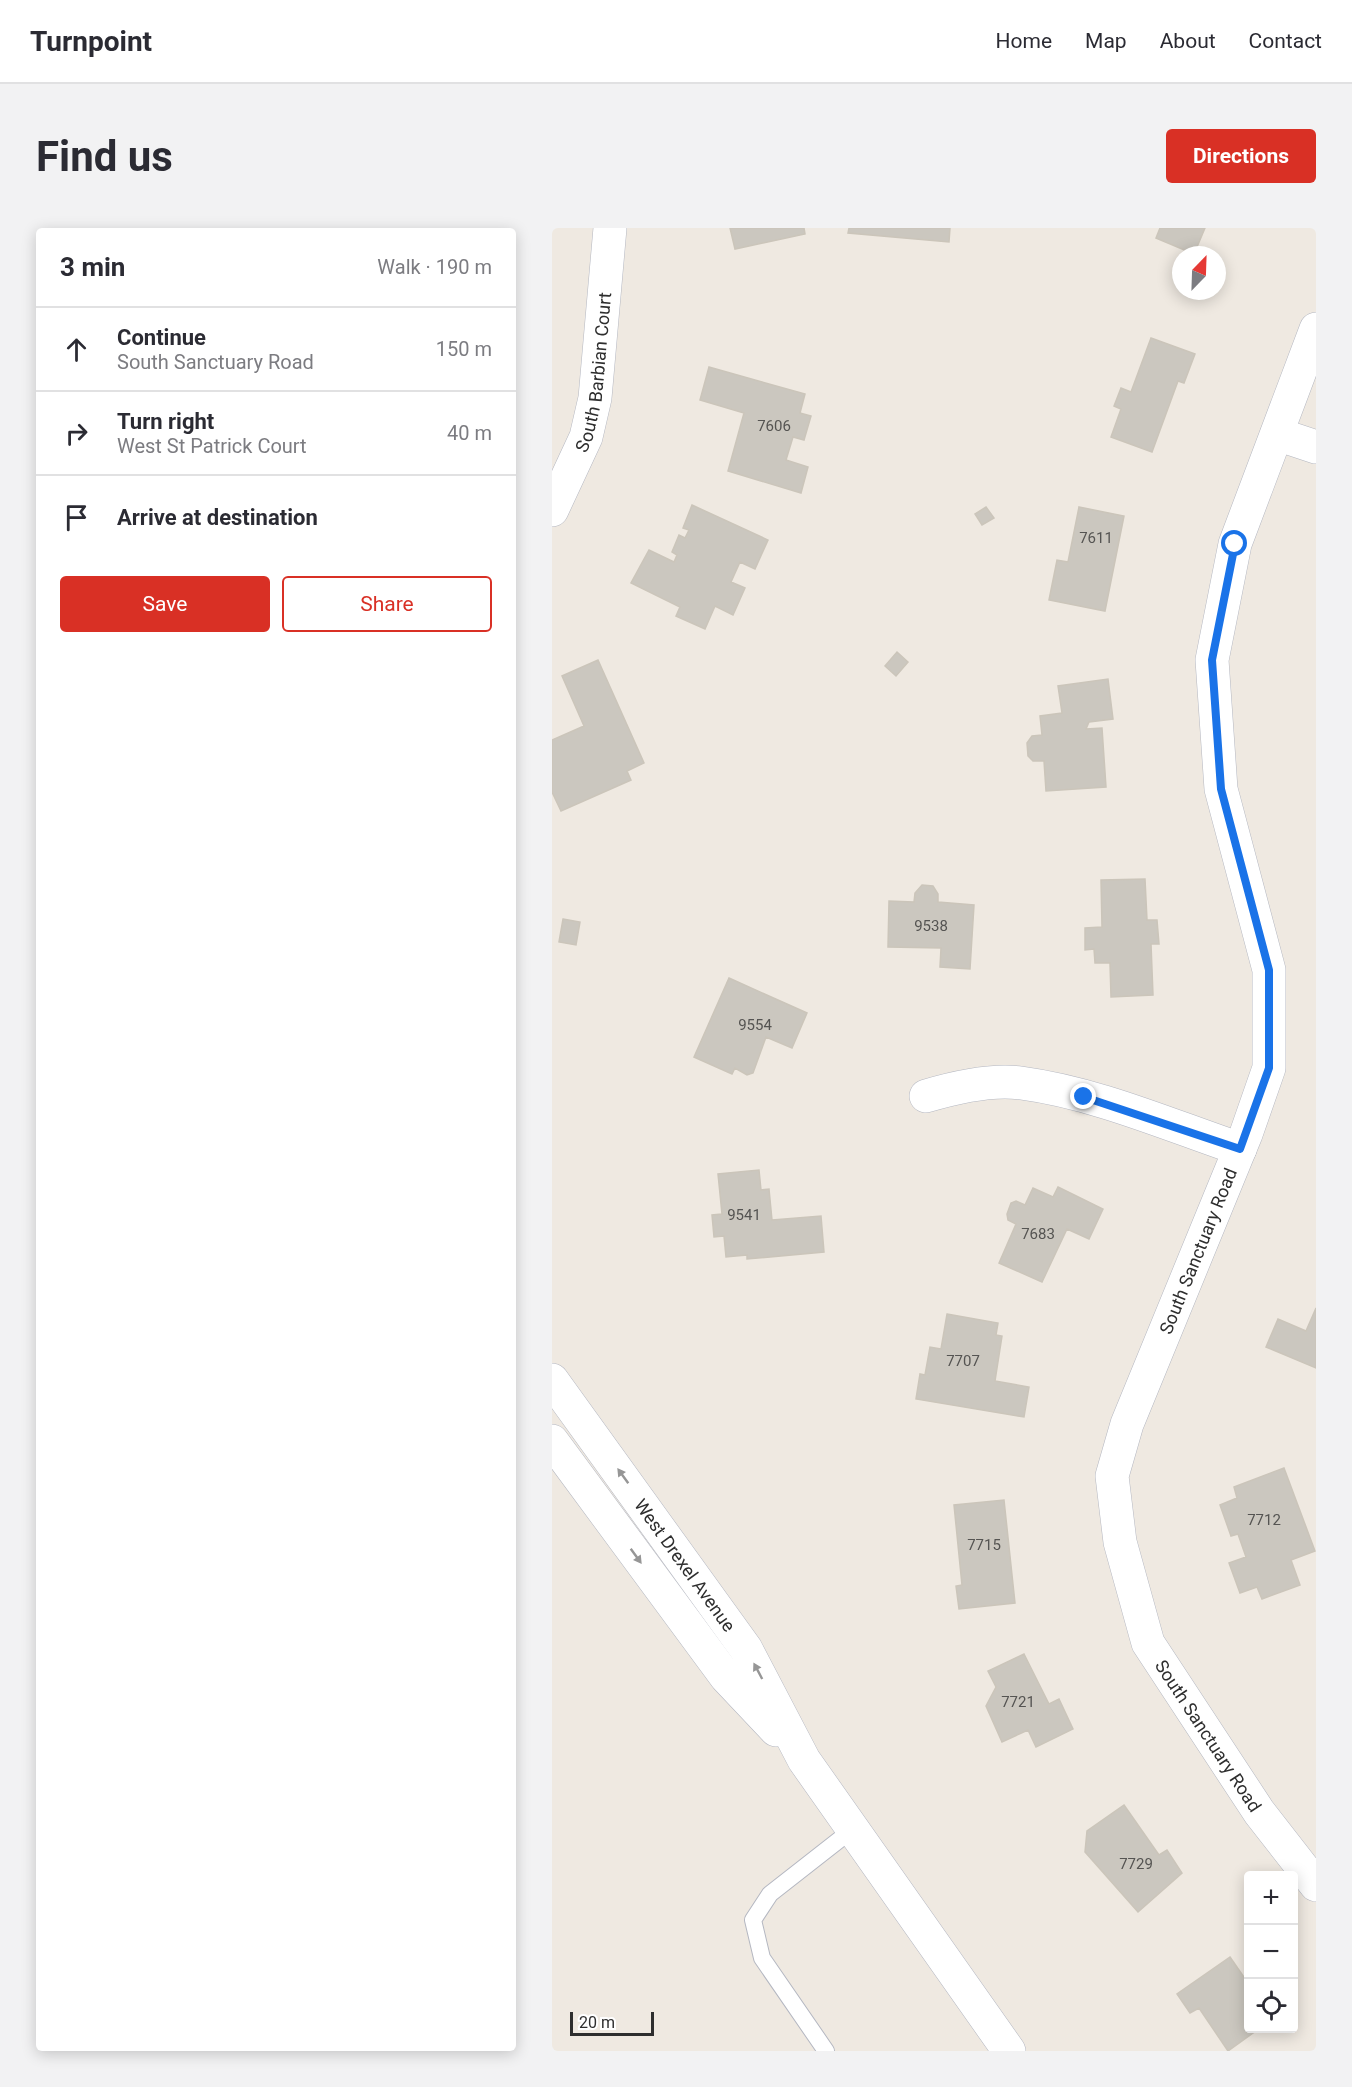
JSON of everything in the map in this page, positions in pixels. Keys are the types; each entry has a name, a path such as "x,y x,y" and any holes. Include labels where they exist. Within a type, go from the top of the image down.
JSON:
{"street":[{"name":"South Barbian Court","path":"552,510 586,436 595,398 610,228"},
{"name":"South Sanctuary Road","path":"1316,330 1235,544 1212,660 1221,789 1269,970 1269,1068 1240,1149 1127,1424 1112,1476 1120,1542 1148,1643 1259,1812 1316,1885"},
{"path":"1277,434 1316,447"},
{"path":"926,1096 955,1087 1019,1083 1084,1097 1240,1149"},
{"name":"West Drexel Avenue","path":"552,1380 746,1649 804,1760 1009,2051"},
{"name":"West Drexel Avenue","path":"552,1441 726,1677 804,1760"}],"lane":[{"path":"826,2051 762,1958 753,1920 770,1894 853,1829"}],"building":[{"path":"730,228 804,228 805,234 735,249"},
{"path":"849,228 950,228 949,242 848,233"},
{"path":"1160,228 1205,228 1197,246 1175,246 1156,238"},
{"path":"1151,338 1195,354 1184,383 1178,381 1152,452 1111,437 1121,409 1114,406 1121,388 1131,392"},
{"path":"709,367 805,394 800,413 811,416 804,440 793,437 786,460 808,467 801,493 728,471 744,413 700,400"},
{"path":"692,505 768,540 755,569 740,562 731,582 745,588 733,615 715,606 705,629 676,616 680,607 631,583 649,550 674,562 677,555 672,552 679,535 685,538 689,530 683,528"},
{"path":"986,507 994,518 982,525 975,514"},
{"path":"1079,507 1124,516 1105,611 1049,600 1057,560 1068,562"},
{"path":"897,652 908,662 896,676 885,666"},
{"path":"598,660 644,763 627,771 631,780 561,811 552,792 552,740 584,726 562,676"},
{"path":"1108,679 1113,719 1089,722 1086,729 1102,728 1106,787 1046,791 1044,761 1033,761 1028,756 1027,743 1032,736 1042,735 1040,716 1062,713 1058,686"},
{"path":"1145,879 1147,920 1157,920 1159,944 1151,944 1153,995 1111,997 1110,963 1095,963 1094,949 1085,950 1085,928 1102,927 1101,880"},
{"path":"922,885 933,886 938,894 938,902 974,905 970,969 940,967 941,948 888,947 889,901 914,902 915,893"},
{"path":"563,919 580,922 576,945 559,942"},
{"path":"729,978 807,1013 792,1048 766,1037 753,1073 747,1075 735,1068 732,1074 694,1057"},
{"path":"759,1170 761,1190 769,1189 772,1220 821,1216 824,1252 747,1259 747,1255 726,1257 724,1236 714,1237 712,1215 722,1214 718,1174"},
{"path":"1058,1187 1103,1209 1089,1239 1067,1229 1042,1282 999,1263 1016,1224 1008,1220 1007,1214 1011,1203 1016,1201 1025,1205 1033,1188 1053,1197"},
{"path":"1316,1308 1316,1368 1266,1347 1278,1319 1306,1331"},
{"path":"947,1314 998,1323 996,1335 1002,1336 995,1381 1029,1387 1024,1417 916,1399 920,1374 925,1375 930,1347 941,1349"},
{"path":"1284,1468 1315,1551 1291,1560 1300,1585 1262,1599 1257,1587 1240,1593 1229,1563 1246,1557 1238,1534 1231,1536 1220,1505 1237,1498 1234,1487"},
{"path":"1004,1500 1015,1603 959,1609 956,1586 962,1585 954,1505"},
{"path":"1024,1654 1049,1704 1059,1699 1073,1729 1036,1747 1028,1730 1002,1742 986,1706 996,1687 988,1671"},
{"path":"1124,1805 1159,1855 1167,1850 1182,1873 1138,1912 1085,1852 1087,1831"},
{"path":"1230,1957 1244,1977 1244,2033 1253,2033 1228,2051 1199,2008 1190,2013 1177,1994"}],"route":[{"path":"1084,1097 1240,1149 1269,1068 1269,970 1221,789 1212,660 1235,544"}]}
